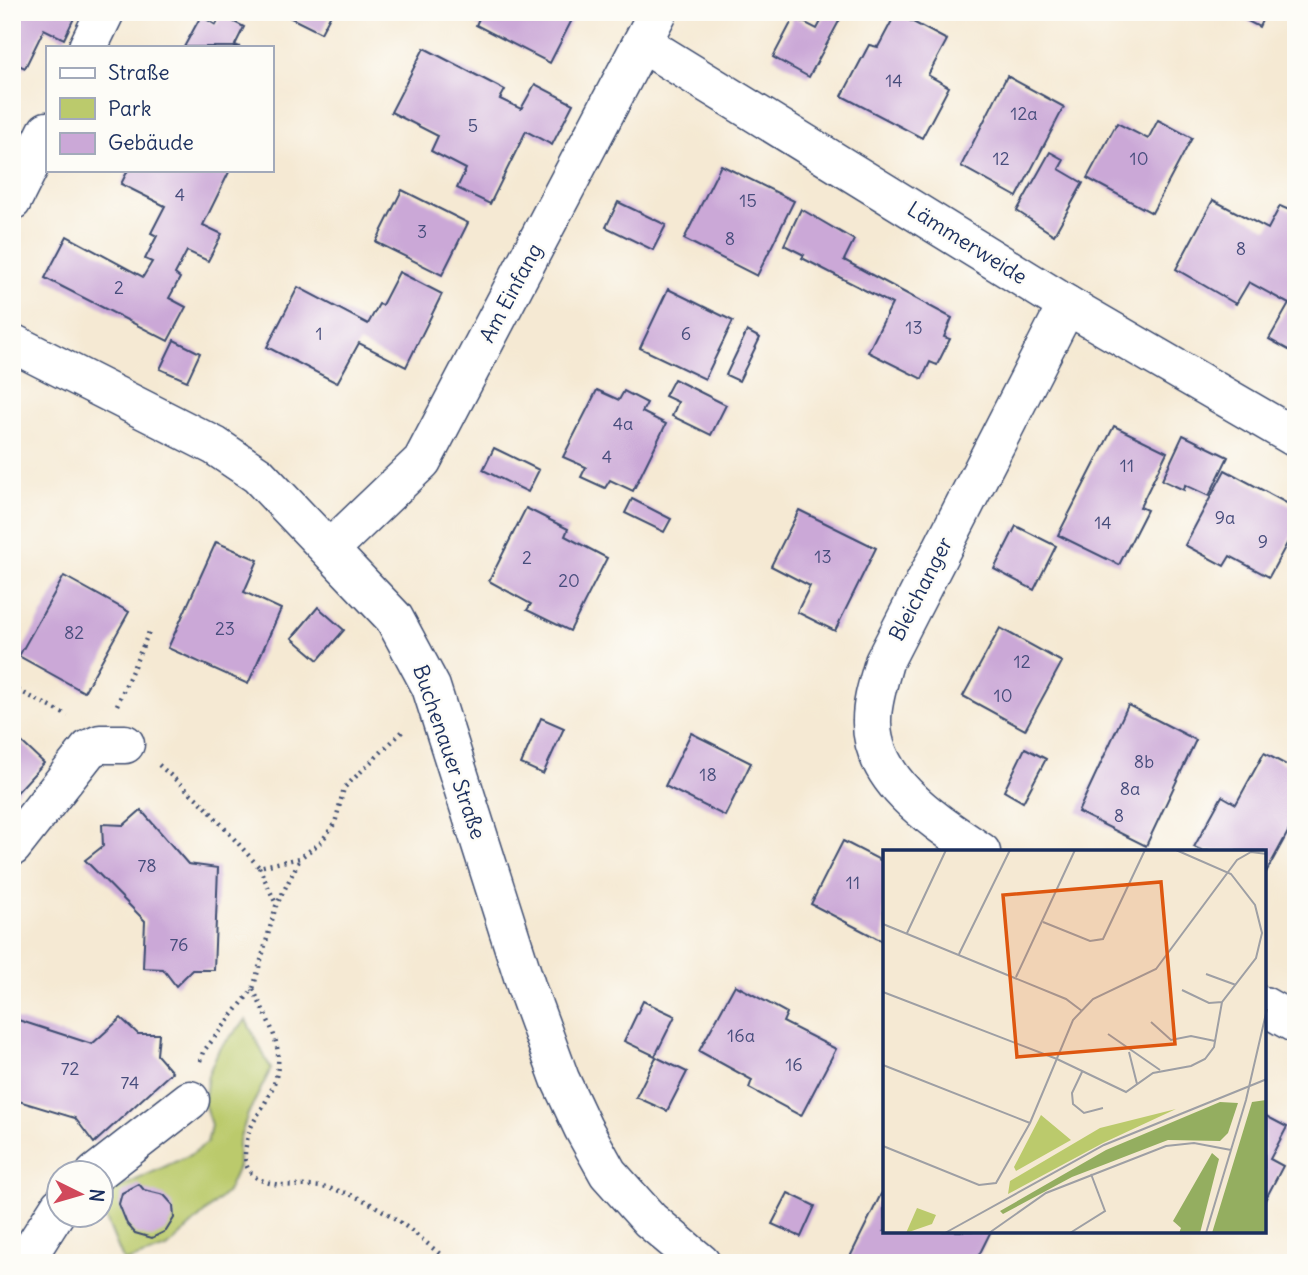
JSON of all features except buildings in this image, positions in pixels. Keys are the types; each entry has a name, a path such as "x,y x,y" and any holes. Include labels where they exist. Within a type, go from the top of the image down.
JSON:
{"street":[{"path":"88,46 105,12"},
{"name":"Lämmerweide","path":"650,28 1067,306 1296,438"},
{"name":"Am Einfang","path":"330,549 422,461 650,28"},
{"path":"12,201 46,133"},
{"name":"Bleichanger","path":"978,850 908,798 874,742 873,701 884,662 1067,306"},
{"name":"Buchenauer Straße","path":"12,343 215,446 258,475 394,618 431,687 527,989 560,1079 583,1128 608,1173 650,1220 701,1263"},
{"path":"12,847 89,749 110,741"},
{"path":"1266,1007 1296,1024"},
{"path":"113,1160 191,1100"},
{"path":"31,1263 35,1245 46,1228"}],"path":[{"path":"110,741 149,632"},
{"path":"12,687 175,776 259,867 276,905"},
{"path":"259,867 300,858 321,842 335,823 344,788 398,732 440,719"},
{"path":"191,1100 203,1052 253,989 276,905 300,858"},
{"path":"253,989 278,1042 280,1057 273,1089 248,1131 245,1158 248,1170 255,1177 269,1182 327,1188 362,1198 394,1217 440,1254 444,1263"}],"green space":[{"path":"246,1020 271,1069 248,1114 238,1144 238,1167 227,1192 167,1248 124,1262 111,1230 116,1230 116,1189 190,1155 207,1143 211,1125 204,1103 208,1075 219,1049"}]}
